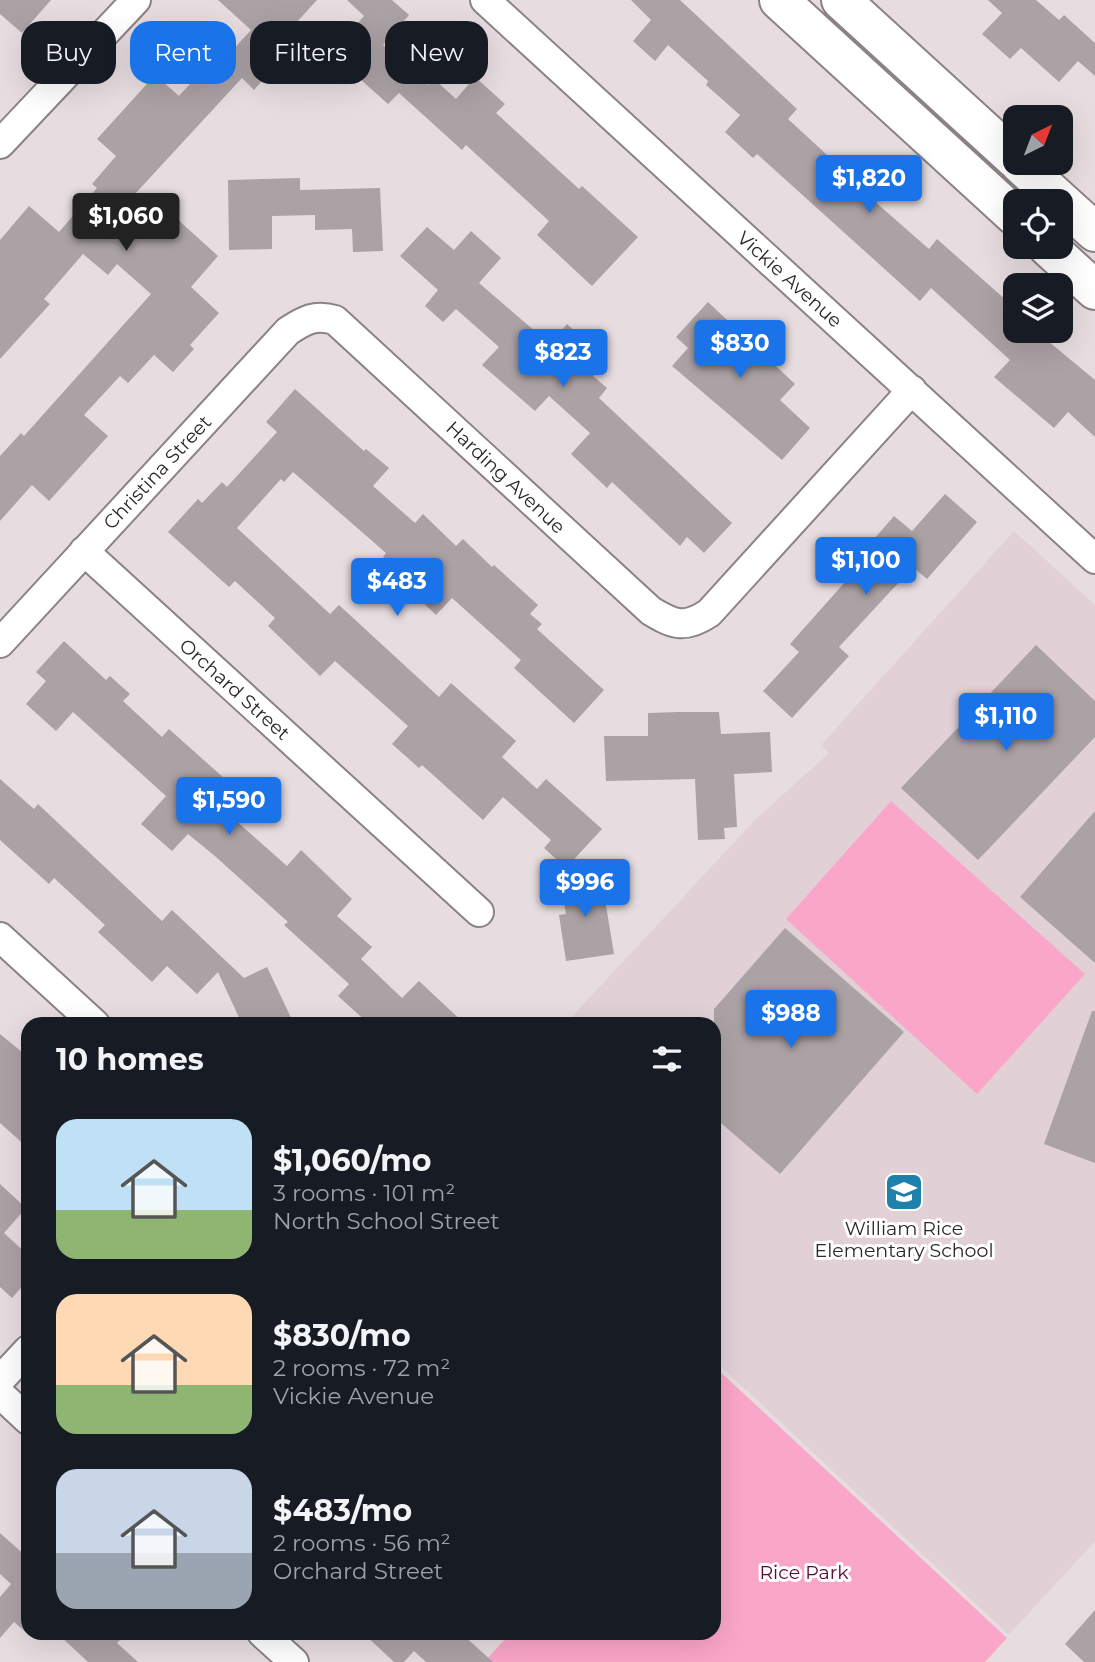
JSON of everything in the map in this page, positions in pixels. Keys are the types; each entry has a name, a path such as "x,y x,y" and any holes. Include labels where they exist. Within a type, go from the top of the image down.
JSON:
{"main road":[{"path":"779,0 1003,205"},
{"path":"841,0 1003,148"},
{"path":"1032,175 1095,232"},
{"path":"1061,259 1095,290"}],"street":[{"path":"2,138 136,0"},
{"name":"Vickie Avenue","path":"485,0 1095,559"},
{"name":"Harding Avenue","path":"324,316 335,320 651,611 671,623 694,623 709,612 912,390"},
{"name":"Christina Street","path":"0,642 288,331 308,318 324,316"},
{"name":"Orchard Street","path":"84,551 479,912"},
{"path":"0,937 87,1017"},
{"path":"0,1380 21,1358"},
{"path":"0,1394 21,1414"},
{"path":"270,1640 294,1662"}],"shaded area":[{"name":"William Rice Elementary School","path":"1014,531 1095,605 1095,1541 1009,1635 721,1367 721,1017 572,1017 755,820 829,753 821,745"}],"green space":[{"path":"891,801 1085,974 977,1094 786,919"},
{"name":"Rice Park","path":"721,1372 1007,1638 985,1662 484,1662 504,1640 721,1640"}],"building":[{"path":"0,0 51,0 33,21 21,21 21,32 0,14"},
{"path":"218,0 317,0 298,21 250,21 250,29"},
{"path":"347,0 392,0 409,15 404,21 385,21 385,84 440,84 456,99 469,84 483,84 505,104 496,113 579,189 582,186 638,237 592,286 537,235 549,221 466,145 462,150 399,93 388,104 366,84 371,84 371,21 360,21 364,16"},
{"path":"631,0 680,0 797,109 788,119 851,177 849,179 929,249 937,239 1003,297 1003,343 1050,343 1095,380 1095,437 1068,412 1054,428 994,377 1010,360 931,288 920,301 757,154 753,158 725,132 740,115 706,85 708,81 668,45 655,61 633,41 651,20"},
{"path":"988,0 1036,0 1059,20 1064,15 1095,43 1095,76 1078,61 1059,82 1021,48 1010,59 982,34 1002,13"},
{"path":"250,31 250,84 259,84 254,90 242,78 134,195 168,226 175,217 218,256 191,287 219,313 190,345 194,349 173,372 154,355 128,383 120,376 84,415 108,436 49,501 32,485 0,521 0,456 21,433 24,436 151,294 117,264 108,275 83,254 44,299 50,304 0,359 0,240 29,206 59,232 97,188 92,184 116,156 97,139 147,84 165,84 179,96 190,84 236,84 236,46"},
{"path":"300,178 300,190 380,188 383,251 353,252 352,229 315,230 315,215 272,216 272,249 229,250 228,180"},
{"path":"427,227 454,250 471,231 501,258 479,283 550,344 567,324 607,361 593,376 607,388 599,398 732,523 704,553 687,537 680,546 612,482 607,488 571,454 590,433 549,396 535,411 482,365 499,347 456,309 443,322 425,306 438,290 400,256"},
{"path":"708,302 795,384 780,400 810,428 782,460 672,366 688,348 676,337"},
{"path":"295,389 364,451 366,449 389,468 373,486 415,523 423,514 456,546 463,539 492,567 494,565 538,605 530,614 542,624 537,629 604,690 574,723 514,668 521,660 452,598 436,615 415,595 420,590 383,557 386,553 293,472 284,482 281,479 237,528 330,614 339,605 439,697 451,683 516,741 502,757 537,789 546,779 602,829 566,868 544,848 551,840 503,797 483,820 422,765 419,768 392,744 408,726 335,661 320,676 268,626 275,618 235,581 229,587 168,532 198,499 202,503 222,482 227,487 277,432 266,422"},
{"path":"945,494 977,522 927,579 913,567 839,647 849,656 792,718 763,691 799,652 790,644 853,573 848,569 894,516 912,531"},
{"path":"64,641 106,680 110,676 130,694 123,701 162,737 169,729 225,779 209,797 287,866 301,850 352,899 337,916 372,947 361,959 402,998 419,981 458,1017 361,1017 338,996 349,984 284,925 288,922 216,857 188,834 172,851 141,824 166,796 73,712 56,731 26,704 46,681 36,672"},
{"path":"1036,645 1095,701 1095,737 978,860 901,788"},
{"path":"719,712 721,734 770,732 772,772 734,774 737,827 724,828 725,839 698,840 695,779 606,781 604,736 648,736 648,713"},
{"path":"0,779 34,809 38,804 162,921 172,910 244,978 267,967 291,1017 239,1017 218,972 197,994 167,966 152,982 98,932 105,925 54,878 49,884 0,840"},
{"path":"1095,811 1095,963 1020,897"},
{"path":"601,875 614,954 566,961 559,915 566,914 560,881"},
{"path":"785,928 904,1032 780,1174 721,1123 721,1017 714,1017 714,1009"},
{"path":"1092,1011 1095,1011 1095,1163 1044,1144"},
{"path":"0,1034 21,1051 21,1142 0,1123"},
{"path":"0,1184 21,1203 21,1214 4,1233 21,1249 21,1288 12,1298 0,1287"},
{"path":"0,1533 21,1552 21,1628 14,1622 0,1638 0,1597 11,1584 0,1574"},
{"path":"1095,1610 1095,1662 1084,1662 1065,1644"},
{"path":"64,1640 120,1640 117,1643 138,1662 88,1662"},
{"path":"370,1640 469,1640 493,1662 426,1662 414,1651 404,1662 394,1662"}],"place":[{"name":"William Rice Elementary School","path":"904,1192"}]}
